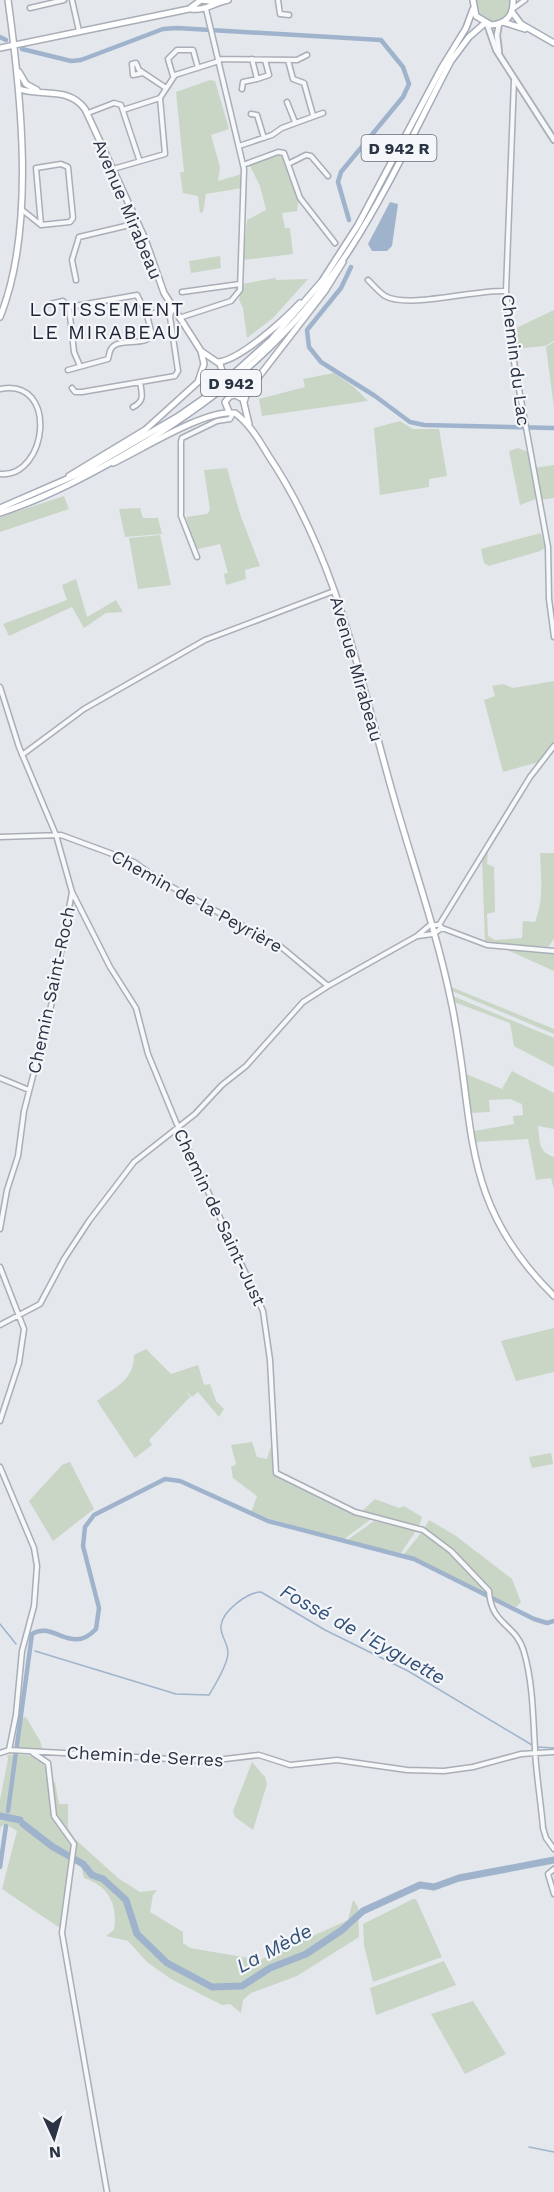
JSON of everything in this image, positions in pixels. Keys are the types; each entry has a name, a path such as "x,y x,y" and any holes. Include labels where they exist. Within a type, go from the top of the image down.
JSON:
{"main road":[{"path":"0,317 12,276 21,209 19,89 8,0"},
{"path":"0,48 228,0"},
{"path":"513,0 516,20 554,43"},
{"path":"472,5 478,19 486,24 501,23 533,32"},
{"name":"D 942 R","path":"0,508 52,487 141,439 213,392 272,339 322,281 358,225 442,67 466,28 472,5"},
{"path":"501,23 513,10"},
{"name":"D 942","path":"0,513 82,478 181,420 225,389 292,324 348,251 451,61 468,37 486,24"},
{"path":"17,68 28,89 19,101"},
{"name":"Avenue Mirabeau","path":"19,89 70,96 77,100 88,113 138,223 161,286 178,318 201,351"},
{"path":"82,478 162,437 232,413 243,405 247,392 338,272 348,251"},
{"path":"201,351 211,360 218,362 229,359 279,323 322,281"},
{"path":"52,487 145,430 198,381 203,373 204,364 201,351"},
{"path":"204,364 211,360"},
{"path":"218,362 222,371 218,379"},
{"path":"203,373 209,379 218,379"},
{"path":"218,379 229,394 238,396 249,426"},
{"path":"229,394 225,405 249,426"},
{"name":"Avenue Mirabeau","path":"249,426 309,525 334,591 453,1010 469,1133 481,1185 498,1224 512,1246 554,1296"}],"street":[{"path":"30,8 64,0"},
{"path":"72,0 79,32"},
{"path":"278,0 280,15 289,15"},
{"path":"513,10 525,0"},
{"path":"178,318 234,299 240,284 243,165 220,60 201,5"},
{"path":"499,55 496,35 501,23"},
{"path":"486,24 499,55 554,140"},
{"path":"173,76 168,59 177,50 193,50 198,68"},
{"path":"113,169 139,159 165,154 160,98 173,76 220,60 288,60 301,59 307,54"},
{"path":"252,59 257,79"},
{"path":"242,89 243,82 269,75 265,60"},
{"path":"288,60 293,79 304,83 313,115"},
{"path":"143,73 166,88"},
{"name":"Chemin du Lac","path":"514,80 507,291 511,343 524,427 548,547 549,599 554,638"},
{"path":"123,110 160,98"},
{"path":"287,102 295,122"},
{"path":"88,113 114,103 121,105 139,159"},
{"path":"239,146 264,138 295,122 323,113"},
{"path":"251,114 256,115 264,138"},
{"path":"311,156 314,151"},
{"path":"243,165 278,152 284,153 300,198 335,243"},
{"path":"288,164 306,154 311,156 328,176"},
{"path":"21,209 41,225 70,222 73,218 66,165 36,168 41,225"},
{"path":"76,280 72,260 79,237 138,223"},
{"path":"368,280 385,296 412,300 492,290 507,291"},
{"path":"182,292 240,284"},
{"path":"68,370 108,359 115,345 152,338 147,315 137,295 69,307"},
{"path":"50,304 63,301 69,307 74,352 80,366"},
{"path":"72,388 75,392 82,392 175,376 177,358 170,317 172,308 147,315"},
{"path":"133,407 143,398 140,382"},
{"path":"0,389 16,388 31,395 37,407 40,435 31,460 14,473 0,474"},
{"path":"197,557 182,516 181,441 182,438 217,421 230,419 232,413"},
{"path":"22,755 84,709 205,640 334,591"},
{"name":"Chemin Saint-Roch","path":"0,687 22,755 56,835 72,892 51,1006 24,1111 18,1156 7,1190 0,1229"},
{"path":"417,936 433,934 441,927 530,777 554,746"},
{"name":"Chemin de la Peyrière","path":"0,837 61,835 134,862 161,881 280,946 328,986"},
{"name":"Chemin de Saint-Just","path":"72,892 110,967 136,1008 148,1054 263,1311 270,1360 276,1473 355,1512 423,1530 450,1551 489,1597 496,1617 516,1635 524,1650 532,1704 544,1833 554,1849"},
{"path":"0,1325 44,1300 64,1259 89,1221 134,1162 179,1126 246,1066 303,1002 417,936 430,926 441,927 487,945 554,951"},
{"path":"0,1078 29,1090"},
{"path":"0,1267 2,1283 24,1329 19,1363 0,1421"},
{"path":"0,1467 34,1548 37,1566 34,1606 22,1651 13,1752"},
{"name":"Chemin de Serres","path":"0,1753 123,1755 208,1761 259,1755 290,1766 337,1760 407,1770 444,1770 473,1767 535,1752 554,1752"},
{"path":"32,1753 41,1756 48,1763 53,1784 54,1816 72,1837 73,1852 62,1933 107,2192"},
{"path":"554,1869 548,1874 554,1894"}],"green space":[{"path":"477,0 510,0 508,12 500,19 491,21 479,14"},
{"path":"210,80 215,81 229,129 211,135 220,167 218,181 242,174 242,188 206,194 203,212 200,213 198,196 183,193 180,172 184,172 176,92"},
{"path":"279,153 283,154 299,199 297,211 282,213 285,228 290,228 293,254 243,260 247,220 266,210 260,186 249,164"},
{"path":"220,256 221,268 191,273 189,261"},
{"path":"275,278 276,280 308,279 273,318 247,338 243,308 239,300 242,284"},
{"path":"554,310 554,341 545,346 514,349 512,330"},
{"path":"554,342 554,408 546,347"},
{"path":"334,373 354,387 368,401 262,416 259,399 305,387 303,379"},
{"path":"400,421 413,429 439,429 447,476 429,479 429,487 380,495 374,428"},
{"path":"518,448 528,452 536,499 520,505 509,451"},
{"path":"554,465 554,498 539,500 533,468"},
{"path":"227,468 240,514 260,566 245,570 246,579 226,585 224,574 228,573 220,544 198,549 193,543 186,517 207,514 210,510 204,470"},
{"path":"64,496 69,509 0,532 0,517"},
{"path":"140,508 143,518 158,518 162,534 125,537 119,509"},
{"path":"541,533 545,548 540,551 489,566 484,563 481,549"},
{"path":"160,535 171,585 138,589 129,538"},
{"path":"76,579 87,617 116,600 123,612 106,613 84,628 72,607 9,636 3,624 67,600 62,585"},
{"path":"554,681 554,743 539,762 503,772 484,700 495,696 492,686 503,684 513,688"},
{"path":"488,851 487,864 494,867 495,912 487,914 488,936 495,940 522,938 523,921 535,922 541,897 540,853 554,853 554,939 548,947 485,942 482,859"},
{"path":"501,947 554,954 554,971"},
{"path":"451,987 554,1029 554,1034 452,991"},
{"path":"453,996 554,1038 554,1067 514,1046 510,1023 454,1002"},
{"path":"512,1071 554,1093 554,1129 538,1126 542,1149 554,1157 554,1189 551,1178 536,1180 528,1139 475,1142 474,1131 514,1124 513,1116 523,1115 522,1104 510,1099 489,1100 490,1112 471,1113 466,1074 502,1089"},
{"path":"554,1328 554,1372 516,1381 501,1341"},
{"path":"146,1349 171,1374 198,1365 204,1385 210,1384 216,1401 224,1409 219,1417 198,1392 192,1397 185,1390 190,1397 149,1440 152,1445 135,1458 97,1401 127,1377 131,1371 134,1355"},
{"path":"252,1442 257,1457 267,1459 271,1446 273,1447 275,1475 371,1519 343,1540 251,1513 257,1496 233,1478 231,1467 236,1464 231,1445"},
{"path":"551,1453 553,1464 532,1468 529,1457"},
{"path":"70,1462 94,1509 53,1541 29,1501 62,1465"},
{"path":"375,1499 399,1508 404,1506 422,1517 419,1526 360,1513"},
{"path":"429,1520 456,1536 512,1579 521,1602 516,1607 492,1596 492,1591 476,1574 424,1529"},
{"path":"374,1521 417,1529 401,1553 346,1541"},
{"path":"422,1532 449,1551 488,1592 488,1595 404,1554"},
{"path":"26,1717 43,1751 14,1751 13,1748 18,1745 22,1718"},
{"path":"7,1755 31,1756 41,1762 52,1783 55,1782 59,1804 68,1804 68,1828 75,1839 118,1878 140,1892 157,1890 153,1895 150,1912 183,1932 183,1943 190,1948 260,1960 348,1920 353,1900 358,1907 359,1937 297,1976 251,1993 243,2000 241,2013 230,2004 222,2005 171,1979 147,1962 128,1941 106,1936 114,1930 115,1912 106,1891 84,1878 81,1865 47,1847 69,1860 60,1928 2,1889 17,1831 7,1825 1,1826 0,1831 0,1800"},
{"path":"252,1762 265,1777 267,1784 253,1830 235,1817 233,1811"},
{"path":"416,1899 442,1957 373,1982 364,1945 363,1924"},
{"path":"444,1961 456,1985 376,2015 370,1988"},
{"path":"473,2001 506,2054 465,2074 431,2014"}],"water":[{"path":"390,202 398,204 392,246 387,251 372,251 368,244"}],"waterway":[{"path":"22,49 71,61 81,60 163,29 177,28 381,40 403,67 409,84 403,97 341,172 338,182 349,220"},
{"path":"0,37 6,40"},
{"path":"351,267 341,288 307,330 309,347 321,362 375,396 410,422 424,425 554,428"},
{"path":"8,1811 32,1634 47,1631 70,1639 78,1639 96,1629 99,1608 83,1546 85,1527 94,1515 165,1479 180,1481 268,1521 414,1559 534,1619 547,1623 554,1621"},
{"name":"Fossé de l'Eyguette","path":"35,1651 176,1694 209,1695 227,1658 228,1649 221,1629 222,1620 237,1603 249,1595 261,1592 325,1630 408,1671 532,1745"},
{"name":"Fossé de l'Eyguette","path":"0,1624 16,1644"},
{"name":"Fossé de l'Eyguette","path":"537,1747 554,1748"},
{"name":"La Mède","path":"0,1816 20,1820"},
{"name":"La Mède","path":"23,1824 53,1847 83,1864 92,1875 103,1879 126,1900 137,1934 167,1963 212,1987 242,1986 270,1968 306,1954 342,1930 363,1911 420,1885 434,1887 459,1878 554,1860"},
{"path":"0,1867 6,1826"},
{"path":"529,2147 554,2152"}],"district":[{"name":"LOTISSEMENT LE MIRABEAU","path":"107,320"}]}
